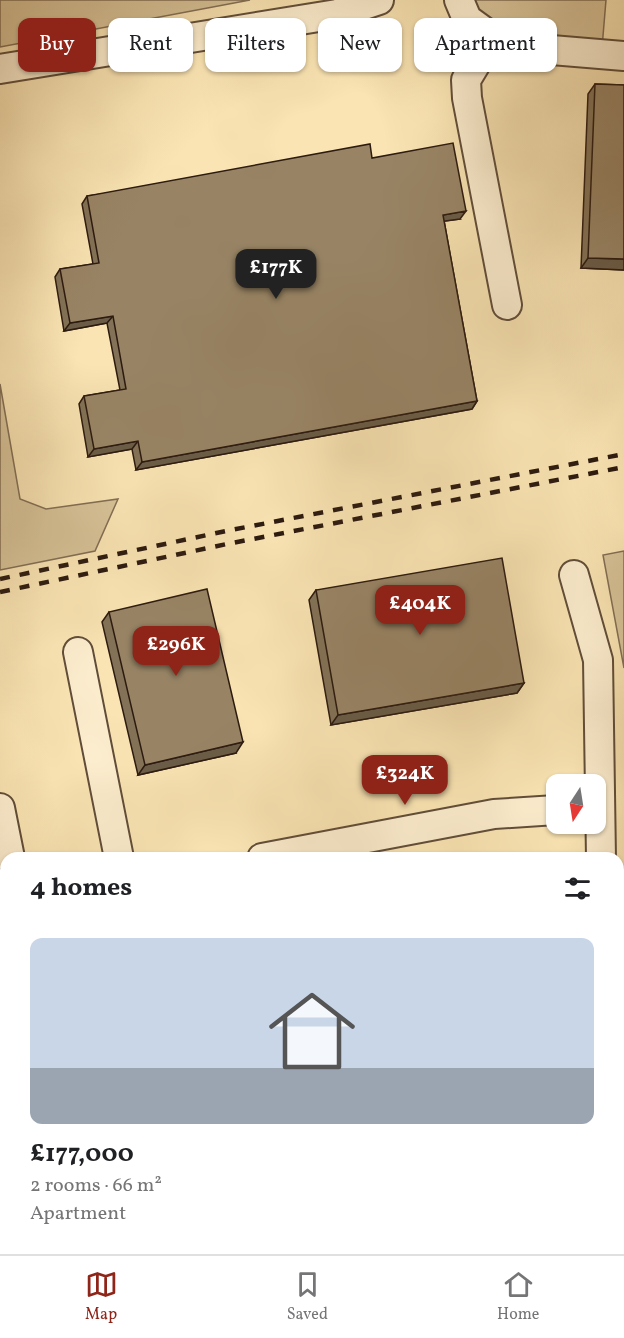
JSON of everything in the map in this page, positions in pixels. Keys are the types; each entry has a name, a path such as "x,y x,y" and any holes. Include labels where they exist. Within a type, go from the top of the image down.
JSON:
{"street":[{"path":"0,69 337,14 379,0"},
{"path":"459,0 467,18"},
{"path":"557,50 624,56"},
{"path":"471,72 466,80 467,98 507,304"},
{"path":"574,575 597,660 604,774"},
{"path":"78,652 118,852"},
{"path":"0,808 9,852"},
{"path":"305,852 494,814 546,811"},
{"path":"602,852 603,834"}],"shaded area":[{"path":"0,0 250,0 154,18 108,18 108,27 96,29 96,18 18,18 18,44 0,47"},
{"path":"468,0 606,0 602,48 557,43 557,18 485,18"},
{"path":"0,384 20,499 46,509 118,499 95,551 0,570"},
{"path":"624,551 624,668 603,555"}],"building":[{"path":"595,84 624,85 624,259 588,258"},
{"path":"453,143 466,211 443,215 477,401 142,462 138,441 94,449 84,396 126,389 113,316 70,323 60,269 99,263 87,196 370,144 372,158"},
{"path":"502,558 524,683 338,715 316,590"},
{"path":"207,589 243,742 145,765 109,612"}],"railway":[{"path":"0,579 226,531 624,454"},
{"path":"0,592 227,544 624,467"}]}
